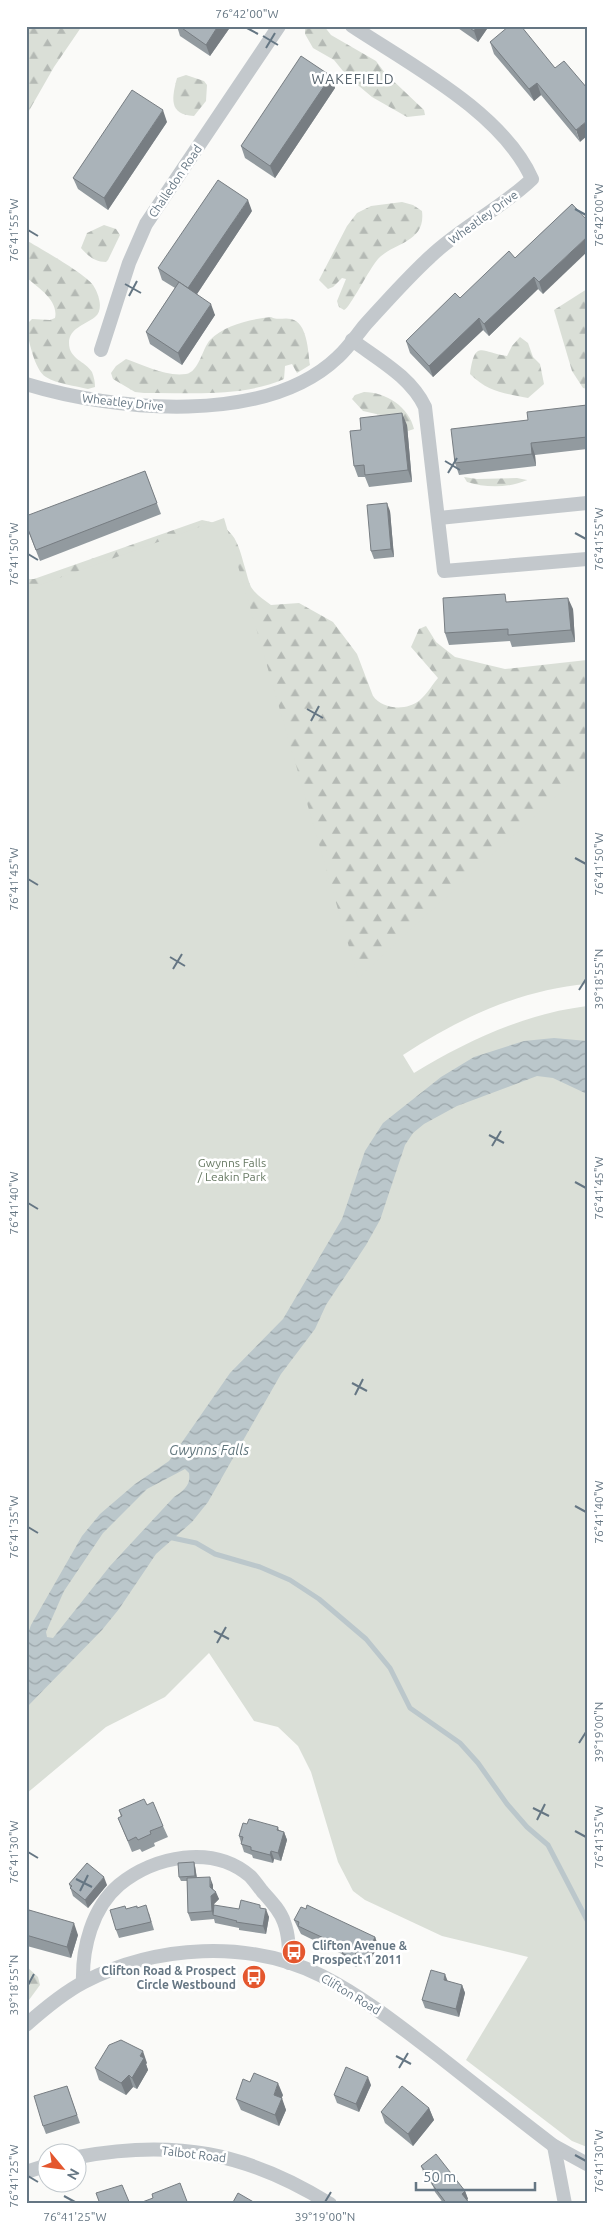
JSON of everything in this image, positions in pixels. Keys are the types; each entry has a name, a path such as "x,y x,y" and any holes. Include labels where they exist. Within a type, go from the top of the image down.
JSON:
{"street":[{"name":"Challedon Road","path":"101,350 129,263 146,224 279,26"},
{"name":"Wheatley Drive","path":"26,384 66,396 165,407 224,404 271,394 298,385 338,357 404,282 432,255 461,231 518,192 532,179 514,147 456,95 352,26"},
{"path":"352,340 409,383 419,395 425,407 444,571 587,559"},
{"path":"439,518 587,503"},
{"path":"83,1982 84,1950 90,1930 102,1907 118,1886 162,1861 185,1857 207,1858 229,1864 249,1876 271,1901 284,1920 289,1940 289,1963"},
{"name":"Clifton Road","path":"26,2025 44,2008 83,1982 152,1958 185,1952 216,1952 254,1955 289,1963 321,1975 362,1998 554,2146 587,2164"},
{"path":"554,2146 564,2204"},
{"name":"Talbot Road","path":"88,2156 140,2149 217,2154 252,2164 288,2180 330,2204"},
{"path":"26,2172 38,2168"}],"green space":[{"path":"26,26 82,26 54,67 26,116"},
{"path":"308,26 324,26 331,35 376,61 385,73 424,110 425,115 407,117 372,97 347,76 334,60 313,48 305,34 305,29"},
{"path":"186,75 204,81 207,85 206,101 194,116 180,112 174,104 173,98 177,78"},
{"path":"402,202 413,205 422,211 422,222 419,230 408,241 385,253 378,259 351,303 344,310 339,307 337,301 346,279 342,278 333,287 328,289 319,280 347,226 357,213 371,206"},
{"path":"104,225 116,229 120,235 106,262 92,258 81,248 87,233"},
{"path":"26,240 81,274 93,285 99,297 100,306 98,314 75,330 69,343 74,356 92,372 95,387 88,389 56,381 46,377 38,368 32,353 26,325 32,319 50,320 55,318 55,311 54,305 46,294 26,277"},
{"path":"587,289 587,389 583,388 572,371 554,310"},
{"path":"271,317 276,319 286,318 297,322 304,332 308,346 310,365 297,373 292,364 285,366 284,379 268,385 233,392 144,393 135,392 113,379 111,373 116,366 126,359 171,374 186,374 197,365 210,340 223,330 255,319"},
{"path":"520,337 528,343 533,357 540,364 544,384 528,398 503,393 490,388 483,385 470,374 474,356 477,352 481,350 507,356 512,346"},
{"path":"364,392 380,395 395,402 407,414 414,429 408,431 385,416 363,411 352,399 355,395"},
{"path":"464,477 477,479 517,478 527,480 513,485 489,486 467,482"},
{"name":"Gwynns Falls / Leakin Park","path":"224,518 358,978 587,768 587,984 562,987 514,999 446,1029 403,1055 414,1073 476,1039 497,1030 541,1015 587,1006 587,2147 572,2141 466,2060 528,1957 442,1936 365,1900 353,1891 338,1862 311,1772 298,1746 278,1727 254,1721 209,1653 165,1697 106,1727 26,1794 26,590"},
{"path":"202,520 221,526 232,535 239,549 251,587 263,599 271,605 299,603 333,622 357,654 373,696 383,704 402,707 415,704 425,695 438,678 411,647 419,629 426,626 436,642 455,657 505,669 587,660 587,983 538,986 406,1045 26,1519 26,579 34,579"},
{"path":"26,1966 38,1977 40,1985 26,2004"}],"water":[{"name":"Gwynns Falls","path":"554,1038 587,1041 587,1094 553,1078 537,1076 457,1106 424,1124 413,1133 405,1145 380,1220 366,1245 326,1305 315,1329 281,1374 208,1502 192,1522 156,1554 119,1609 102,1630 26,1708 26,1639 31,1625 82,1536 100,1514 135,1484 169,1461 230,1373 283,1319 342,1219 365,1151 383,1123 441,1077 474,1057 524,1041","holes":["185,1469 189,1473 189,1481 186,1487 174,1497 110,1566 53,1638 47,1637 46,1632 64,1591 103,1533 147,1489"]}],"building":[{"path":"179,26 218,26 206,45"},
{"path":"467,26 477,26 474,31"},
{"path":"509,26 521,26 555,68 564,61 587,88 587,121 576,130 537,83 529,89 490,42"},
{"path":"301,56 331,76 270,166 241,146"},
{"path":"132,90 163,110 104,198 73,178"},
{"path":"218,180 248,200 188,288 158,268"},
{"path":"572,204 587,220 587,237 539,282 534,277 484,324 479,318 429,366 406,341 455,293 460,298 509,251 515,258"},
{"path":"179,282 211,304 178,353 146,332"},
{"path":"587,405 587,437 531,443 532,454 455,463 451,429 528,420 527,412"},
{"path":"402,413 408,470 365,475 364,465 354,466 350,431 361,430 360,418"},
{"path":"145,471 157,503 36,550 26,524 26,516"},
{"path":"387,503 391,549 371,551 367,505"},
{"path":"505,594 506,602 568,598 571,630 508,635 508,629 445,633 443,598"},
{"path":"144,1799 147,1805 153,1802 163,1826 150,1831 151,1834 138,1840 136,1837 128,1841 118,1818 122,1816 119,1810"},
{"path":"249,1819 278,1827 277,1830 284,1832 278,1853 271,1851 270,1855 251,1850 251,1847 241,1844 243,1837 239,1836 243,1823 247,1824"},
{"path":"194,1862 195,1876 179,1877 178,1863"},
{"path":"87,1863 104,1877 85,1900 70,1888 72,1886 69,1884"},
{"path":"210,1877 210,1887 216,1892 211,1896 212,1911 188,1913 187,1878"},
{"path":"241,1900 260,1905 260,1908 266,1909 263,1926 236,1922 213,1915 214,1905 239,1909"},
{"path":"146,1905 151,1922 116,1930 110,1910 125,1906 126,1909"},
{"path":"307,1905 375,1937 366,1957 356,1953 353,1959 342,1953 345,1948 298,1926 299,1922 294,1920 301,1907 306,1909"},
{"path":"29,1910 74,1923 67,1947 26,1935 26,1921"},
{"path":"431,1970 445,1974 444,1980 462,1985 456,2009 422,2000"},
{"path":"121,2040 143,2051 140,2056 144,2058 132,2078 129,2075 121,2083 95,2068 109,2045"},
{"path":"346,2067 368,2077 356,2104 334,2095"},
{"path":"254,2073 278,2083 274,2095 282,2098 275,2115 236,2099 243,2079 250,2082"},
{"path":"67,2086 77,2115 43,2126 34,2096"},
{"path":"402,2086 429,2108 408,2134 381,2112"},
{"path":"436,2154 465,2191 462,2194 470,2204 447,2204 432,2184 434,2183 421,2166"},
{"path":"180,2183 188,2204 137,2204 153,2198 152,2194"},
{"path":"122,2185 130,2204 100,2204 96,2193"},
{"path":"238,2193 257,2204 232,2204"}],"waterway":[{"path":"168,1537 196,1543 215,1554 260,1567 290,1580 319,1599 366,1639 390,1668 410,1708 460,1743 478,1763 507,1804 527,1827 548,1845 587,1920"}],"place":[{"name":"Clifton Avenue & Prospect 1 2011","path":"294,1952"},
{"name":"Clifton Road & Prospect Circle Westbound","path":"254,1977"}],"district":[{"name":"WAKEFIELD","path":"353,79"}]}
